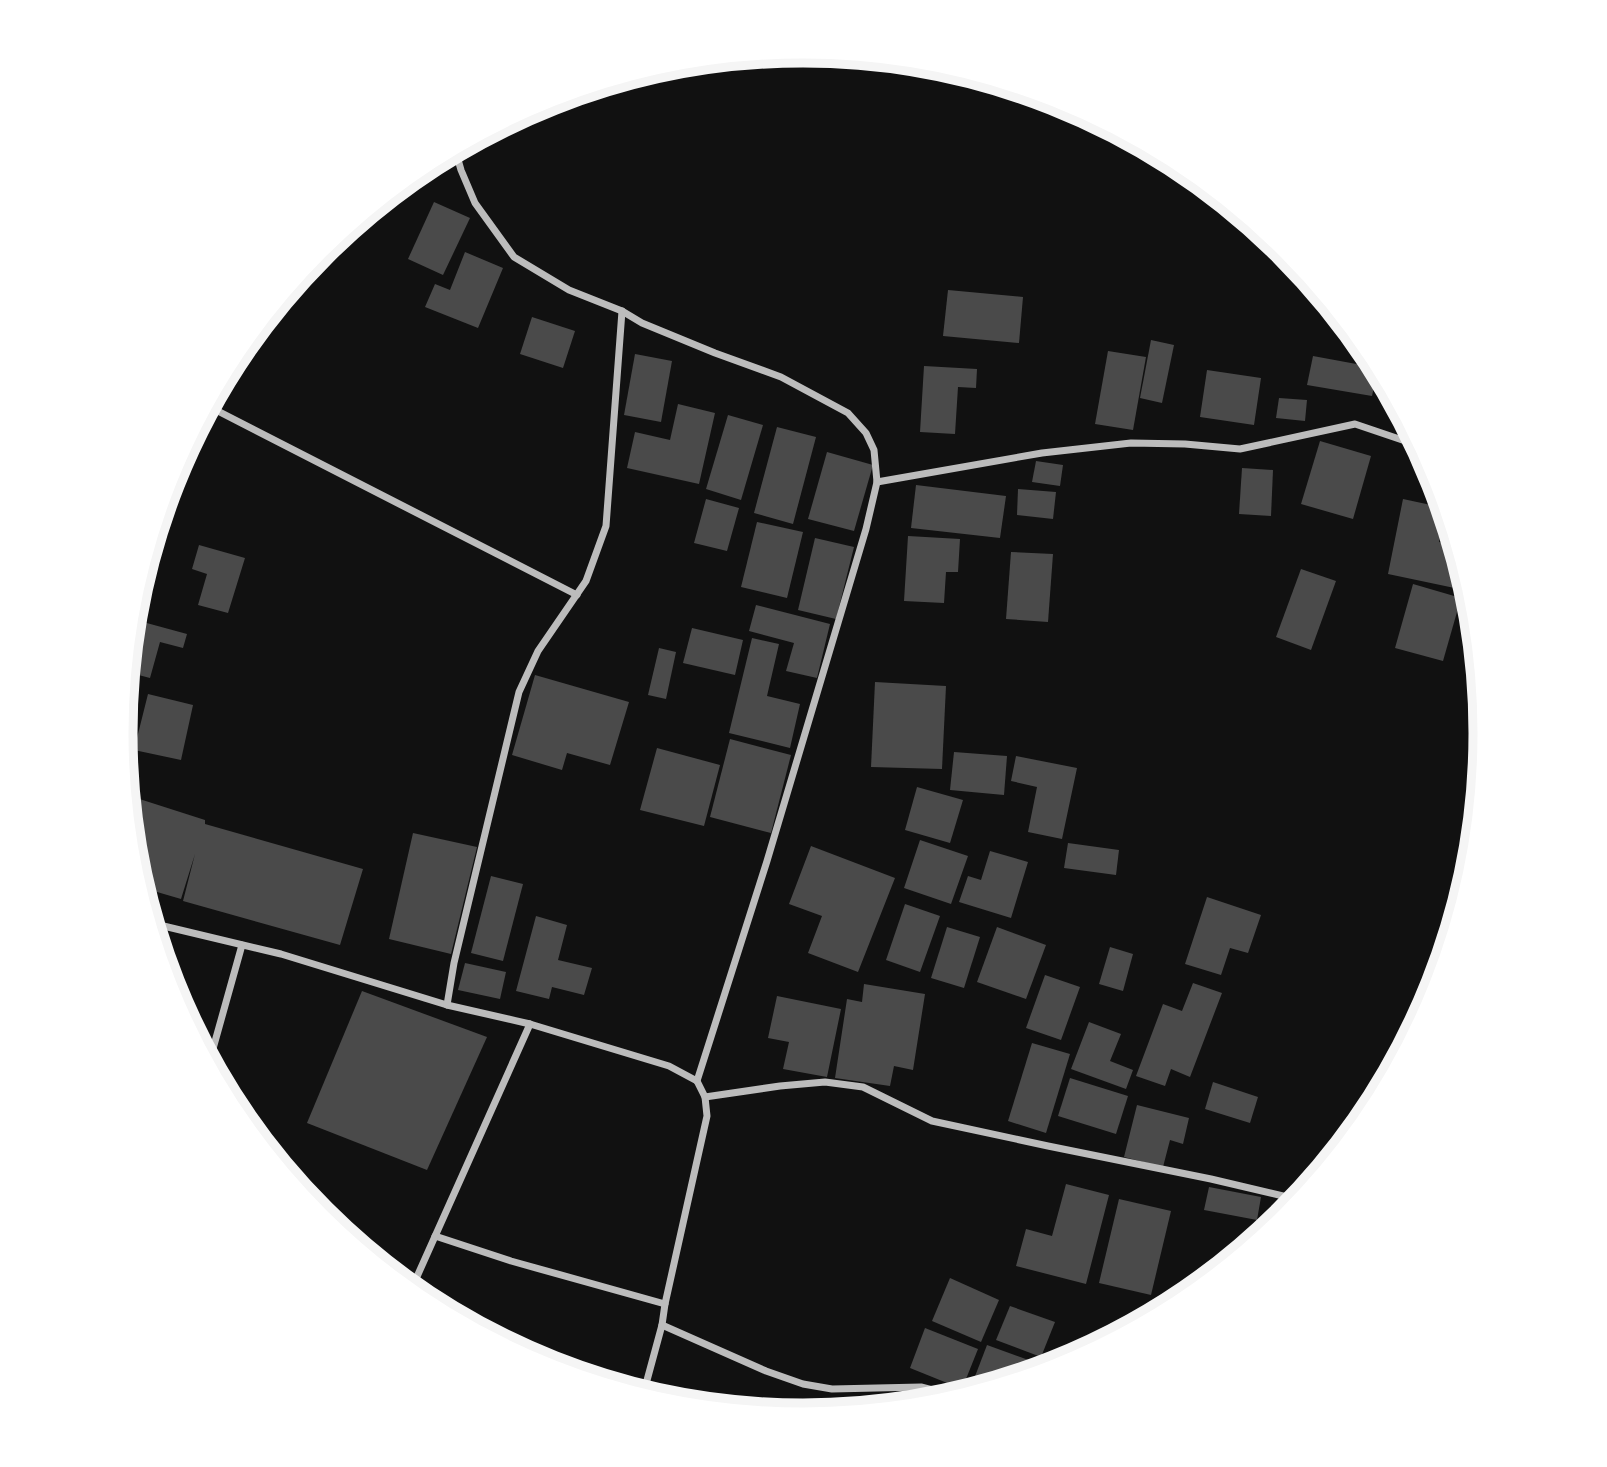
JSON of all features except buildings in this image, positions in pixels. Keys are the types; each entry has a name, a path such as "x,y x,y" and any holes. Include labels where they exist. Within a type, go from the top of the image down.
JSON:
{"street":[{"path":"458,159 475,203 514,257 569,290 715,353 781,377 817,395 848,412 866,433 874,450 877,482 862,542 771,848 697,1081"},
{"path":"447,1005 454,962 519,692 538,651 586,582 606,526 622,311"},
{"path":"216,410 577,595"},
{"path":"877,482 1042,453 1130,443 1240,449 1355,424 1407,442"},
{"path":"162,926 281,954 447,1005 530,1024 669,1066 697,1081 705,1097 707,1116 664,1304 662,1325 646,1385"},
{"path":"213,1050 242,945"},
{"path":"416,1280 530,1024"},
{"path":"705,1097 825,1082 863,1087 932,1121 1288,1197"},
{"path":"435,1236 511,1261 664,1304"},
{"path":"662,1325 766,1371 803,1384 832,1389 921,1387 935,1391"}]}
